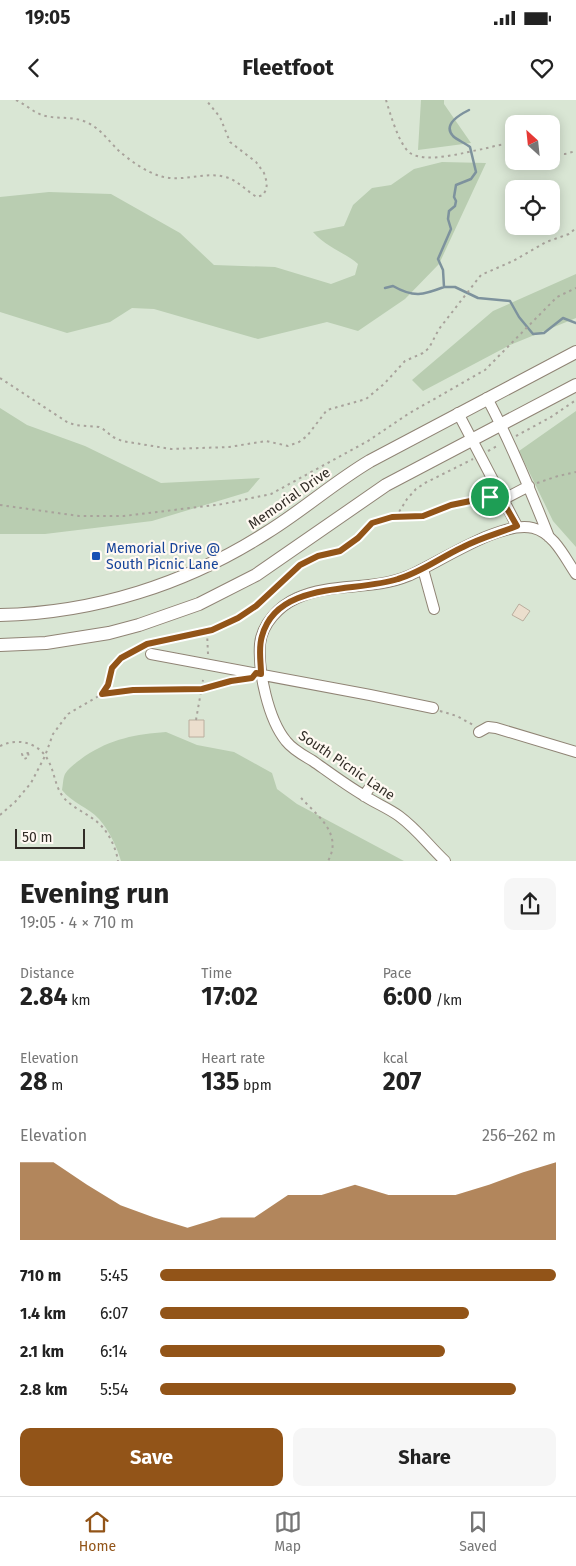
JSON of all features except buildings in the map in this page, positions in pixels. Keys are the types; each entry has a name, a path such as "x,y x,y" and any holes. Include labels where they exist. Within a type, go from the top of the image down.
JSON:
{"main road":[{"name":"Memorial Drive","path":"0,615 61,611 92,605 124,597 185,576 241,549 274,528 353,471 458,413 576,352"},
{"path":"0,645 46,642 109,633 199,604 256,575 386,485 576,386"}],"street":[{"path":"487,398 529,486 549,537 576,574"},
{"path":"458,413 517,526 534,528 549,537"},
{"path":"502,500 529,486"},
{"name":"South Picnic Lane","path":"445,861 432,849 414,827 297,752 286,741 268,706 261,674 260,645 264,629 273,616 289,602 313,593 388,582 423,568 464,546 517,526"},
{"path":"423,568 434,609"},
{"path":"151,654 433,708"},
{"path":"479,732 488,727 496,728 576,752"},
{"path":"364,796 372,784"}],"path":[{"path":"16,100 44,116 83,120 98,129 121,152 146,170 162,177 225,176 237,182 257,197 263,195 267,183 264,173 256,162 230,142 220,117 206,100"},
{"path":"386,100 403,143 409,152 421,157 457,154 505,145"},
{"path":"560,154 576,151"},
{"path":"0,378 67,422 75,425 98,427 122,441 170,449 229,447 266,441 288,446 299,442 307,436 327,410 366,399 384,384 405,361 423,353 429,348 439,329 481,275 513,261 538,246 569,234 576,228"},
{"path":"0,505 80,516 124,516 223,504 271,494 368,441 408,414 485,370 557,296 576,288"},
{"path":"516,436 551,417 576,400"},
{"path":"489,451 503,443"},
{"path":"392,517 399,512 416,490 425,483 474,459"},
{"path":"529,486 576,472"},
{"path":"102,694 108,685 112,668 121,658 156,641 206,632 238,618 256,606 300,565 318,556 340,551 358,538 372,523 392,517 423,516 451,505 490,497 502,500"},
{"path":"206,632 208,642 207,657"},
{"path":"196,720 203,680"},
{"path":"0,815 27,788 45,756 53,734 68,714 102,694 133,690 202,689 238,680"},
{"path":"433,708 472,723 479,732"},
{"path":"0,746 8,742 28,743 37,747 45,756 56,784 64,798 98,822 111,839 118,861"},
{"path":"301,798 326,823 332,840 331,855 328,861"}],"green space":[{"path":"0,100 576,100 576,861 0,861"},
{"path":"421,100 444,100 444,104 471,143 418,150"},
{"path":"442,162 486,163 439,264 405,299 358,331 327,322 258,339 154,309 132,308 110,322 67,333 0,312 0,197 49,192 111,194 180,233 214,265 275,267 331,284 355,275 358,264 324,242 313,232 344,226 353,205 372,188 391,185 414,169"},
{"path":"576,274 576,318 510,345 423,391 412,380 493,311"},
{"path":"0,408 27,425 85,446 161,483 260,478 248,492 152,521 45,534 0,534"},
{"path":"576,411 576,547 553,521 519,451"},
{"path":"166,732 197,745 234,752 272,773 277,789 297,804 404,861 121,861 103,823 62,790 64,776 69,769 85,756 104,745 134,736"}],"waterway":[{"path":"469,110 454,120 450,127 450,132 453,136 470,147 476,172 471,179 456,185 455,206 449,211 448,219 451,229 438,259 443,270 444,287 455,287 478,298 510,301 519,317 533,334 544,333 563,318 576,323"},
{"path":"385,288 393,286 400,290 418,294 444,287"}],"place":[{"name":"Memorial Drive @ South Picnic Lane","path":"96,556"}],"route":[{"path":"490,497 502,500 517,526 464,546 408,576 380,584 313,593 289,602 273,616 264,629 260,645 261,674 256,673 252,678 246,680 231,681 202,689 169,691 133,690 102,694 108,685 112,668 121,658 147,644 212,630 238,618 256,606 300,565 318,556 340,551 358,538 372,523 392,517 423,516 451,505 490,497"}]}
